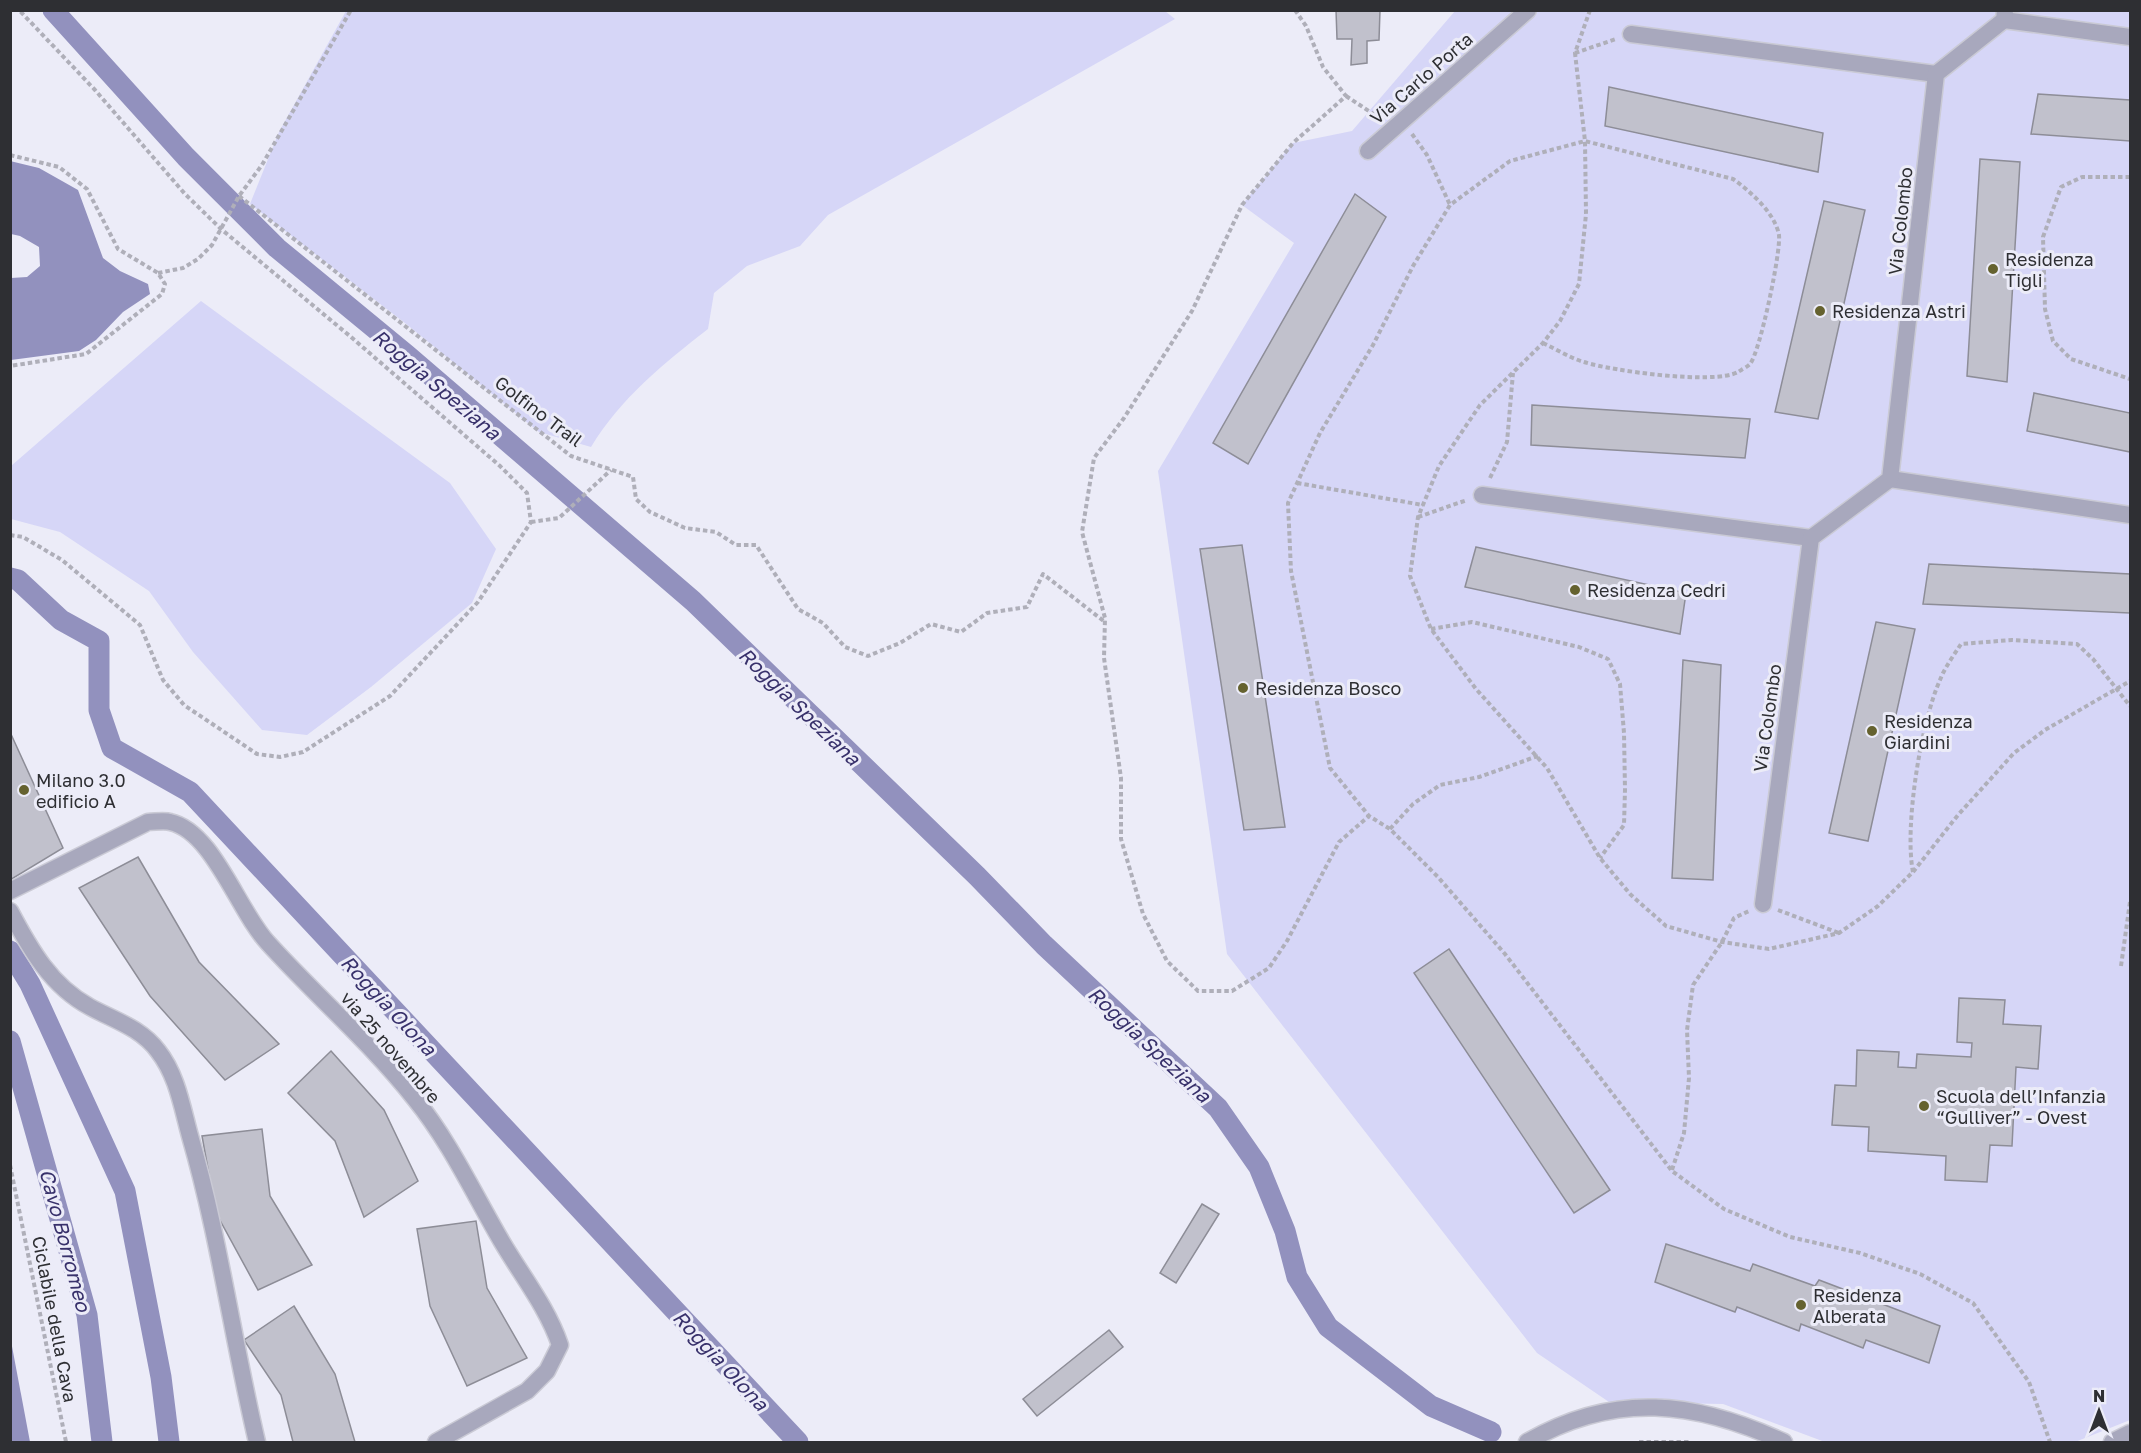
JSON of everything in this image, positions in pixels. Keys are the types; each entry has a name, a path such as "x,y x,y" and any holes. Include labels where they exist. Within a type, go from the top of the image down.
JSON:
{"street":[{"name":"Via Carlo Porta","path":"1368,151 1397,123 1528,10"},
{"path":"1631,34 1936,74 2005,15 2130,37"},
{"name":"Via Colombo","path":"1890,479 1936,74"},
{"path":"1482,495 1811,538 1890,479 2130,515"},
{"name":"Via Colombo","path":"1763,904 1811,538"},
{"name":"via 25 novembre","path":"10,891 148,822 170,821 190,830 213,855 236,900 266,942 344,1018 415,1099 460,1166 555,1329 560,1345 547,1371 527,1391 441,1441"},
{"path":"10,911 29,948 58,985 88,1006 144,1036 159,1051 174,1078 205,1186 239,1367 257,1443"},
{"path":"1527,1443 1550,1429 1598,1413 1634,1408 1671,1407 1730,1419 1784,1443"},
{"path":"2112,1443 2130,1433"}],"path":[{"path":"10,535 23,537 62,560 140,625 163,680 184,705 257,754 280,757 303,752 390,696 478,602 531,522 527,493 500,466 222,229 185,194 95,90 19,10"},
{"path":"158,273 183,268 198,259 212,245 239,196 262,165 351,10"},
{"path":"1295,10 1306,26 1323,67 1346,96 1397,123 1427,155 1450,204"},
{"path":"1590,10 1575,53 1585,141 1586,214 1579,284 1560,321 1543,343 1474,413 1439,466 1418,517 1410,576 1431,629 1476,689 1538,756 1600,858 1630,894 1666,926 1722,942 1768,949 1839,933 1878,906 1912,872 1958,815 2014,753 2045,730 2130,681"},
{"path":"1346,96 1293,143 1242,204 1191,311 1124,418 1094,458 1082,532 1105,618 1104,658 1121,778 1121,839 1143,914 1167,961 1198,991 1232,991 1269,968 1287,941 1339,842 1370,816"},
{"path":"1543,343 1584,362 1659,375 1722,377 1736,373 1750,363 1770,299 1779,235 1768,213 1747,189 1733,179 1585,141 1510,161 1450,204 1413,266 1373,345 1320,433 1288,503 1291,571 1330,768 1370,816 1390,829 1438,878 1505,954 1672,1171 1724,1209 1790,1237 1860,1253 1920,1274 1973,1303 2029,1382 2050,1443"},
{"path":"10,155 59,167 87,189 118,249 158,273 165,284 162,294 87,354 10,366"},
{"path":"2130,177 2082,177 2061,187 2043,237 2045,309 2053,341 2071,359 2130,380"},
{"name":"Golfino Trail","path":"239,196 571,456 633,477 636,499 650,512 685,528 716,532 736,545 756,545 798,609 823,623 845,647 868,656 900,643 931,624 961,632 987,613 1027,607 1043,574 1104,623 1105,618"},
{"path":"1418,517 1482,495 1507,442 1513,372"},
{"path":"531,522 559,518 611,470"},
{"path":"1297,483 1423,505"},
{"path":"1431,629 1473,622 1579,647 1608,659 1620,684 1625,790 1624,825 1600,858"},
{"path":"1912,872 1908,850 1911,813 1927,718 1940,679 1962,644 2012,640 2077,644 2093,659 2130,706"},
{"path":"1390,829 1413,804 1440,785 1479,777 1538,756"},
{"path":"2121,966 2130,902"},
{"path":"1672,1171 1684,1133 1689,1078 1687,1030 1693,985 1722,942"},
{"name":"Ciclabile della Cava","path":"10,1165 66,1443"},
{"path":"1639,1443 1689,1443"}],"shaded area":[{"path":"346,11 1165,11 1175,19 828,215 800,246 747,266 714,293 708,329 675,355 629,397 591,447 539,432 405,323 250,204 279,132"},
{"path":"1455,11 2130,11 2130,1420 2075,1442 1825,1442 1723,1404 1609,1402 1537,1353 1227,954 1158,471 1294,243 1242,205 1293,143 1352,131"},
{"path":"10,161 39,168 78,190 103,258 120,271 148,284 150,294 123,312 96,340 79,351 11,360 11,278 27,277 40,266 39,247 20,236 11,234"},
{"path":"201,301 450,483 496,549 472,603 371,687 307,735 262,730 193,652 149,591 60,532 11,519 11,466"},
{"path":"11,1341 30,1442 11,1442"}],"building":[{"path":"1336,10 1380,10 1379,40 1367,41 1367,63 1351,65 1352,39 1337,39"},
{"path":"1609,87 1823,133 1818,172 1605,126"},
{"path":"2038,94 2130,100 2130,141 2031,134"},
{"name":"Residenza Tigli","path":"1980,159 2020,162 2007,382 1967,376"},
{"path":"1355,194 1386,217 1248,464 1213,443"},
{"name":"Residenza Astri","path":"1824,201 1865,210 1818,419 1775,412"},
{"path":"2034,393 2130,413 2130,452 2027,431"},
{"path":"1532,405 1750,419 1745,458 1531,445"},
{"name":"Residenza Bosco","path":"1242,545 1285,827 1244,830 1200,549"},
{"name":"Residenza Cedri","path":"1476,547 1686,593 1680,634 1465,587"},
{"path":"1929,564 2130,574 2130,613 1923,604"},
{"name":"Residenza Giardini","path":"1876,622 1915,629 1868,841 1829,833"},
{"path":"1683,660 1721,665 1713,880 1672,878"},
{"name":"Milano 3.0 edificio A","path":"10,732 63,848 10,880"},
{"path":"138,857 199,962 279,1044 225,1080 150,996 79,888"},
{"path":"1449,949 1610,1190 1574,1213 1414,973"},
{"name":"Scuola dell’Infanzia “Gulliver” - Ovest","path":"1959,998 2005,1000 2003,1024 2041,1026 2038,1069 2016,1067 2012,1146 1990,1145 1987,1182 1945,1180 1946,1156 1868,1151 1869,1127 1832,1125 1835,1085 1856,1086 1857,1050 1899,1052 1898,1067 1916,1068 1917,1054 1971,1057 1972,1043 1957,1042"},
{"path":"331,1051 384,1110 418,1181 364,1217 335,1141 288,1093"},
{"path":"262,1129 270,1196 312,1265 258,1290 216,1213 202,1136"},
{"path":"1202,1204 1219,1214 1176,1283 1160,1273"},
{"path":"476,1221 487,1288 527,1358 467,1386 430,1306 417,1229"},
{"name":"Residenza Alberata","path":"1666,1244 1750,1271 1753,1264 1815,1286 1819,1280 1940,1326 1929,1363 1866,1340 1863,1348 1801,1324 1799,1331 1737,1307 1735,1312 1655,1282"},
{"path":"294,1306 335,1374 355,1442 293,1442 281,1395 244,1340"},
{"path":"1109,1330 1123,1347 1037,1416 1023,1399"}],"waterway":[{"name":"Roggia Speziana","path":"53,10 186,157 277,248 407,355 693,601 977,876 1044,945 1218,1108 1259,1167 1285,1231 1297,1277 1328,1327 1431,1406 1491,1432"},
{"name":"Roggia Olona","path":"10,578 18,580 61,620 99,641 99,710 112,748 190,792 798,1442"},
{"path":"10,951 30,984 125,1191 161,1377 169,1442"},
{"name":"Cavo Borromeo","path":"10,1041 87,1315 102,1442"}],"place":[{"name":"Residenza Tigli","path":"1993,269"},
{"name":"Residenza Astri","path":"1820,311"},
{"name":"Residenza Cedri","path":"1575,590"},
{"name":"Residenza Bosco","path":"1243,688"},
{"name":"Residenza Giardini","path":"1872,731"},
{"name":"Milano 3.0 edificio A","path":"24,790"},
{"name":"Scuola dell’Infanzia “Gulliver” - Ovest","path":"1924,1106"},
{"name":"Residenza Alberata","path":"1801,1305"}]}
